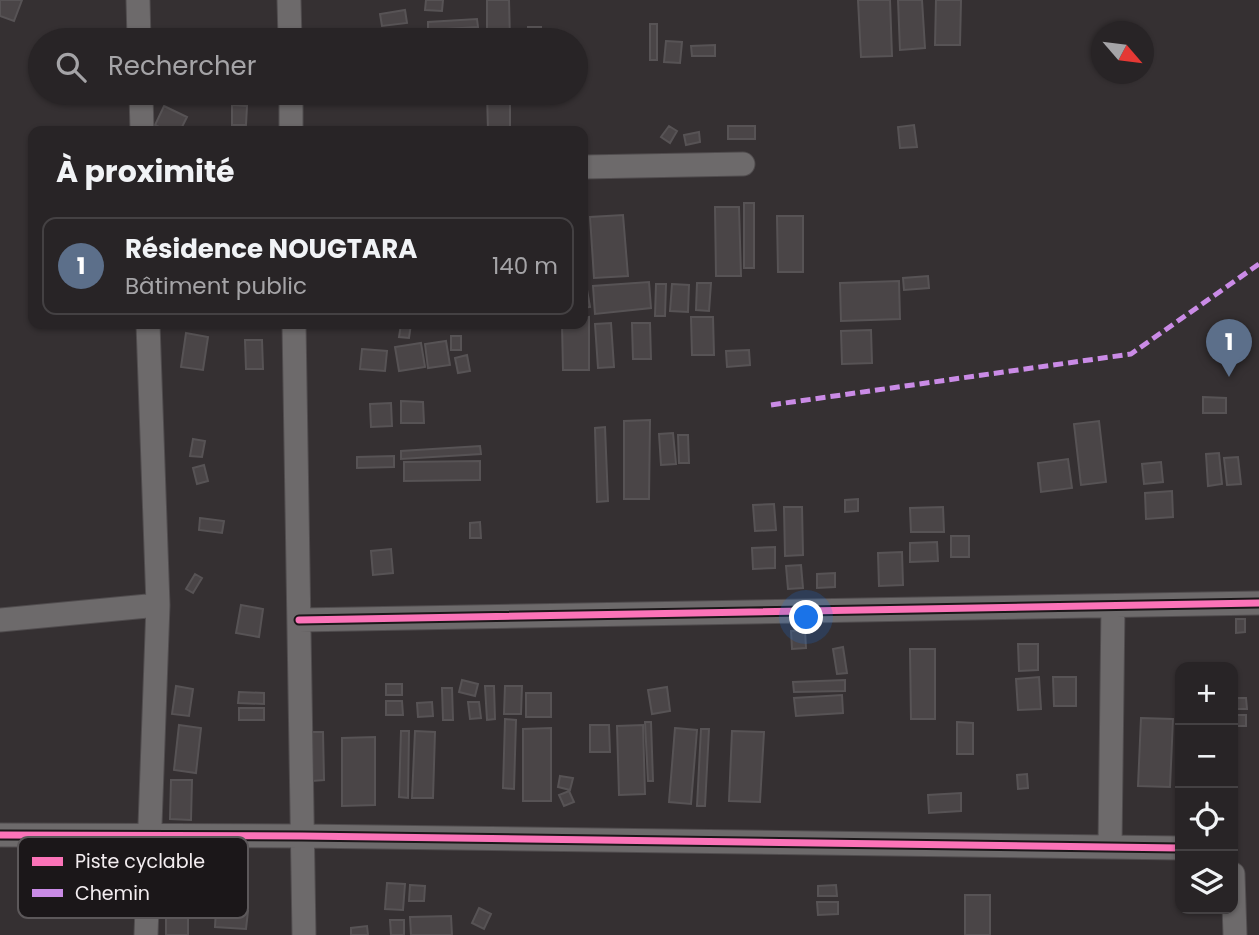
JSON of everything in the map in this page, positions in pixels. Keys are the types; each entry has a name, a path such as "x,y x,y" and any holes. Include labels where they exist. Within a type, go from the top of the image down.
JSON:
{"street":[{"path":"138,0 139,28"},
{"path":"289,0 290,28"},
{"path":"141,105 142,126"},
{"path":"291,105 291,126"},
{"path":"588,167 743,164"},
{"path":"148,329 158,605 148,837"},
{"path":"294,329 304,935"},
{"path":"299,620 1259,603"},
{"path":"0,620 158,605"},
{"path":"1110,847 1113,606"},
{"path":"0,835 302,836 1175,848"},
{"path":"1234,914 1235,935"}],"building":[{"path":"0,0 22,0 14,21 0,16"},
{"path":"426,0 443,0 442,11 425,10"},
{"path":"487,0 509,0 510,28 487,28"},
{"path":"858,0 890,0 892,56 861,57"},
{"path":"898,0 922,0 925,48 900,50"},
{"path":"936,0 961,0 960,45 935,45"},
{"path":"405,10 407,23 382,26 380,14"},
{"path":"477,19 478,27 428,28 428,22"},
{"path":"650,24 657,24 657,60 650,60"},
{"path":"666,41 682,42 680,63 664,62"},
{"path":"715,45 715,56 692,56 691,46"},
{"path":"232,105 247,106 246,125 232,125"},
{"path":"487,105 510,105 510,126 488,126"},
{"path":"164,106 187,117 182,126 155,125"},
{"path":"914,125 917,147 900,148 898,127"},
{"path":"669,126 677,131 670,143 661,137"},
{"path":"728,126 755,126 755,139 728,139"},
{"path":"699,132 700,142 686,145 684,135"},
{"path":"744,203 754,203 754,268 744,268"},
{"path":"715,207 739,207 741,276 716,276"},
{"path":"623,215 628,276 594,278 590,217"},
{"path":"777,216 803,216 803,272 778,272"},
{"path":"928,276 929,288 904,290 903,278"},
{"path":"899,281 900,319 841,321 840,283"},
{"path":"649,282 651,308 595,314 593,286"},
{"path":"697,283 711,283 709,311 696,310"},
{"path":"656,284 666,284 665,316 655,316"},
{"path":"672,284 689,285 688,312 670,311"},
{"path":"588,317 589,370 563,370 562,329 588,329"},
{"path":"691,317 713,317 714,355 692,355"},
{"path":"611,323 614,367 598,368 595,324"},
{"path":"632,323 650,323 651,359 633,359"},
{"path":"400,329 410,329 409,338 399,337"},
{"path":"871,330 872,363 842,364 841,331"},
{"path":"186,333 208,337 203,370 181,367"},
{"path":"451,336 461,336 461,350 451,350"},
{"path":"245,340 262,340 263,369 246,369"},
{"path":"446,341 450,365 428,368 425,344"},
{"path":"421,343 425,367 399,371 395,347"},
{"path":"362,349 387,351 385,371 360,369"},
{"path":"749,350 750,365 727,367 726,351"},
{"path":"467,355 470,371 458,373 455,358"},
{"path":"1203,397 1226,398 1226,413 1203,413"},
{"path":"401,401 423,402 424,423 401,423"},
{"path":"391,403 392,426 371,427 370,404"},
{"path":"650,420 649,499 624,499 624,421"},
{"path":"1099,421 1106,482 1081,485 1074,424"},
{"path":"605,427 608,501 597,502 595,428"},
{"path":"673,433 676,464 661,465 659,434"},
{"path":"678,435 688,435 689,463 679,463"},
{"path":"193,439 205,441 202,457 190,456"},
{"path":"480,446 481,454 401,459 401,451"},
{"path":"1219,453 1222,484 1208,486 1206,454"},
{"path":"394,456 394,467 357,468 357,457"},
{"path":"1238,457 1241,484 1227,485 1224,458"},
{"path":"1068,459 1072,488 1041,492 1038,463"},
{"path":"480,461 480,480 404,481 404,462"},
{"path":"1161,462 1163,482 1144,484 1142,464"},
{"path":"204,465 208,481 197,484 193,468"},
{"path":"1172,491 1173,517 1146,519 1145,493"},
{"path":"858,499 858,511 845,512 845,500"},
{"path":"774,504 776,530 755,531 753,505"},
{"path":"784,507 802,507 803,555 785,556"},
{"path":"943,507 944,532 911,532 910,508"},
{"path":"200,518 224,521 222,533 199,530"},
{"path":"480,522 481,538 470,538 470,523"},
{"path":"951,536 969,536 969,557 951,557"},
{"path":"937,542 938,561 910,562 910,543"},
{"path":"775,547 775,568 753,569 752,548"},
{"path":"391,549 393,573 373,575 371,551"},
{"path":"902,552 903,585 879,586 878,553"},
{"path":"801,565 803,588 788,589 786,566"},
{"path":"835,573 835,587 817,588 817,574"},
{"path":"195,574 202,578 193,593 186,589"},
{"path":"241,605 263,609 259,637 236,633"},
{"path":"1236,619 1245,619 1245,632 1236,633"},
{"path":"805,630 806,648 792,649 791,631"},
{"path":"1018,644 1038,644 1038,670 1019,671"},
{"path":"843,647 847,673 837,674 833,649"},
{"path":"910,649 935,649 935,719 911,719"},
{"path":"1039,677 1041,709 1018,710 1016,679"},
{"path":"1053,677 1076,677 1076,706 1054,706"},
{"path":"462,680 478,684 475,696 459,692"},
{"path":"845,680 845,691 794,692 793,682"},
{"path":"386,684 402,684 402,695 386,695"},
{"path":"176,686 193,689 189,716 172,714"},
{"path":"485,686 494,686 495,719 487,720"},
{"path":"505,686 522,686 521,714 504,714"},
{"path":"667,687 670,711 652,714 648,690"},
{"path":"442,688 452,688 453,720 443,720"},
{"path":"239,692 264,693 264,704 238,703"},
{"path":"526,693 551,693 551,717 526,717"},
{"path":"842,695 843,713 796,716 794,698"},
{"path":"1238,698 1246,698 1247,709 1238,709"},
{"path":"386,701 402,701 403,715 386,715"},
{"path":"432,702 433,716 418,717 417,703"},
{"path":"468,702 479,702 481,718 470,719"},
{"path":"239,708 264,708 264,720 239,720"},
{"path":"1238,715 1246,715 1246,726 1238,726"},
{"path":"1141,718 1173,719 1170,787 1138,786"},
{"path":"505,719 516,720 514,789 503,788"},
{"path":"645,722 651,722 653,781 648,781"},
{"path":"957,722 973,723 973,754 957,754"},
{"path":"179,725 201,728 196,773 174,770"},
{"path":"590,725 609,725 610,752 590,752"},
{"path":"643,725 645,794 619,795 617,726"},
{"path":"551,728 551,801 523,801 523,729"},
{"path":"675,728 697,730 691,804 669,802"},
{"path":"701,729 709,729 705,806 697,806"},
{"path":"401,731 409,731 408,798 399,797"},
{"path":"415,731 435,732 433,798 412,798"},
{"path":"732,731 764,732 760,802 729,801"},
{"path":"311,732 323,732 324,780 312,781"},
{"path":"375,737 375,805 342,806 342,738"},
{"path":"1027,774 1028,788 1018,789 1017,775"},
{"path":"560,776 573,778 570,790 558,787"},
{"path":"171,780 192,780 191,820 170,819"},
{"path":"569,791 574,802 564,806 559,795"},
{"path":"961,793 961,811 929,813 928,795"},
{"path":"387,883 405,884 403,910 385,909"},
{"path":"410,885 425,886 424,901 409,901"},
{"path":"836,885 837,896 818,896 818,886"},
{"path":"965,895 990,895 990,935 965,935"},
{"path":"817,902 838,902 838,914 818,915"},
{"path":"479,908 491,914 484,929 472,923"},
{"path":"451,916 452,935 411,935 410,917"},
{"path":"166,918 188,918 188,935 166,935"},
{"path":"215,918 247,918 246,929 215,927"},
{"path":"390,920 404,920 404,935 391,935"},
{"path":"367,926 368,935 351,935 351,928"}],"marked path":[{"path":"771,405 1131,354 1259,264"}],"cycle path":[{"path":"299,620 1259,603"},
{"path":"0,835 302,836 1175,848"}],"place":[{"name":"Résidence NOUGTARA","path":"1229,377"}]}
